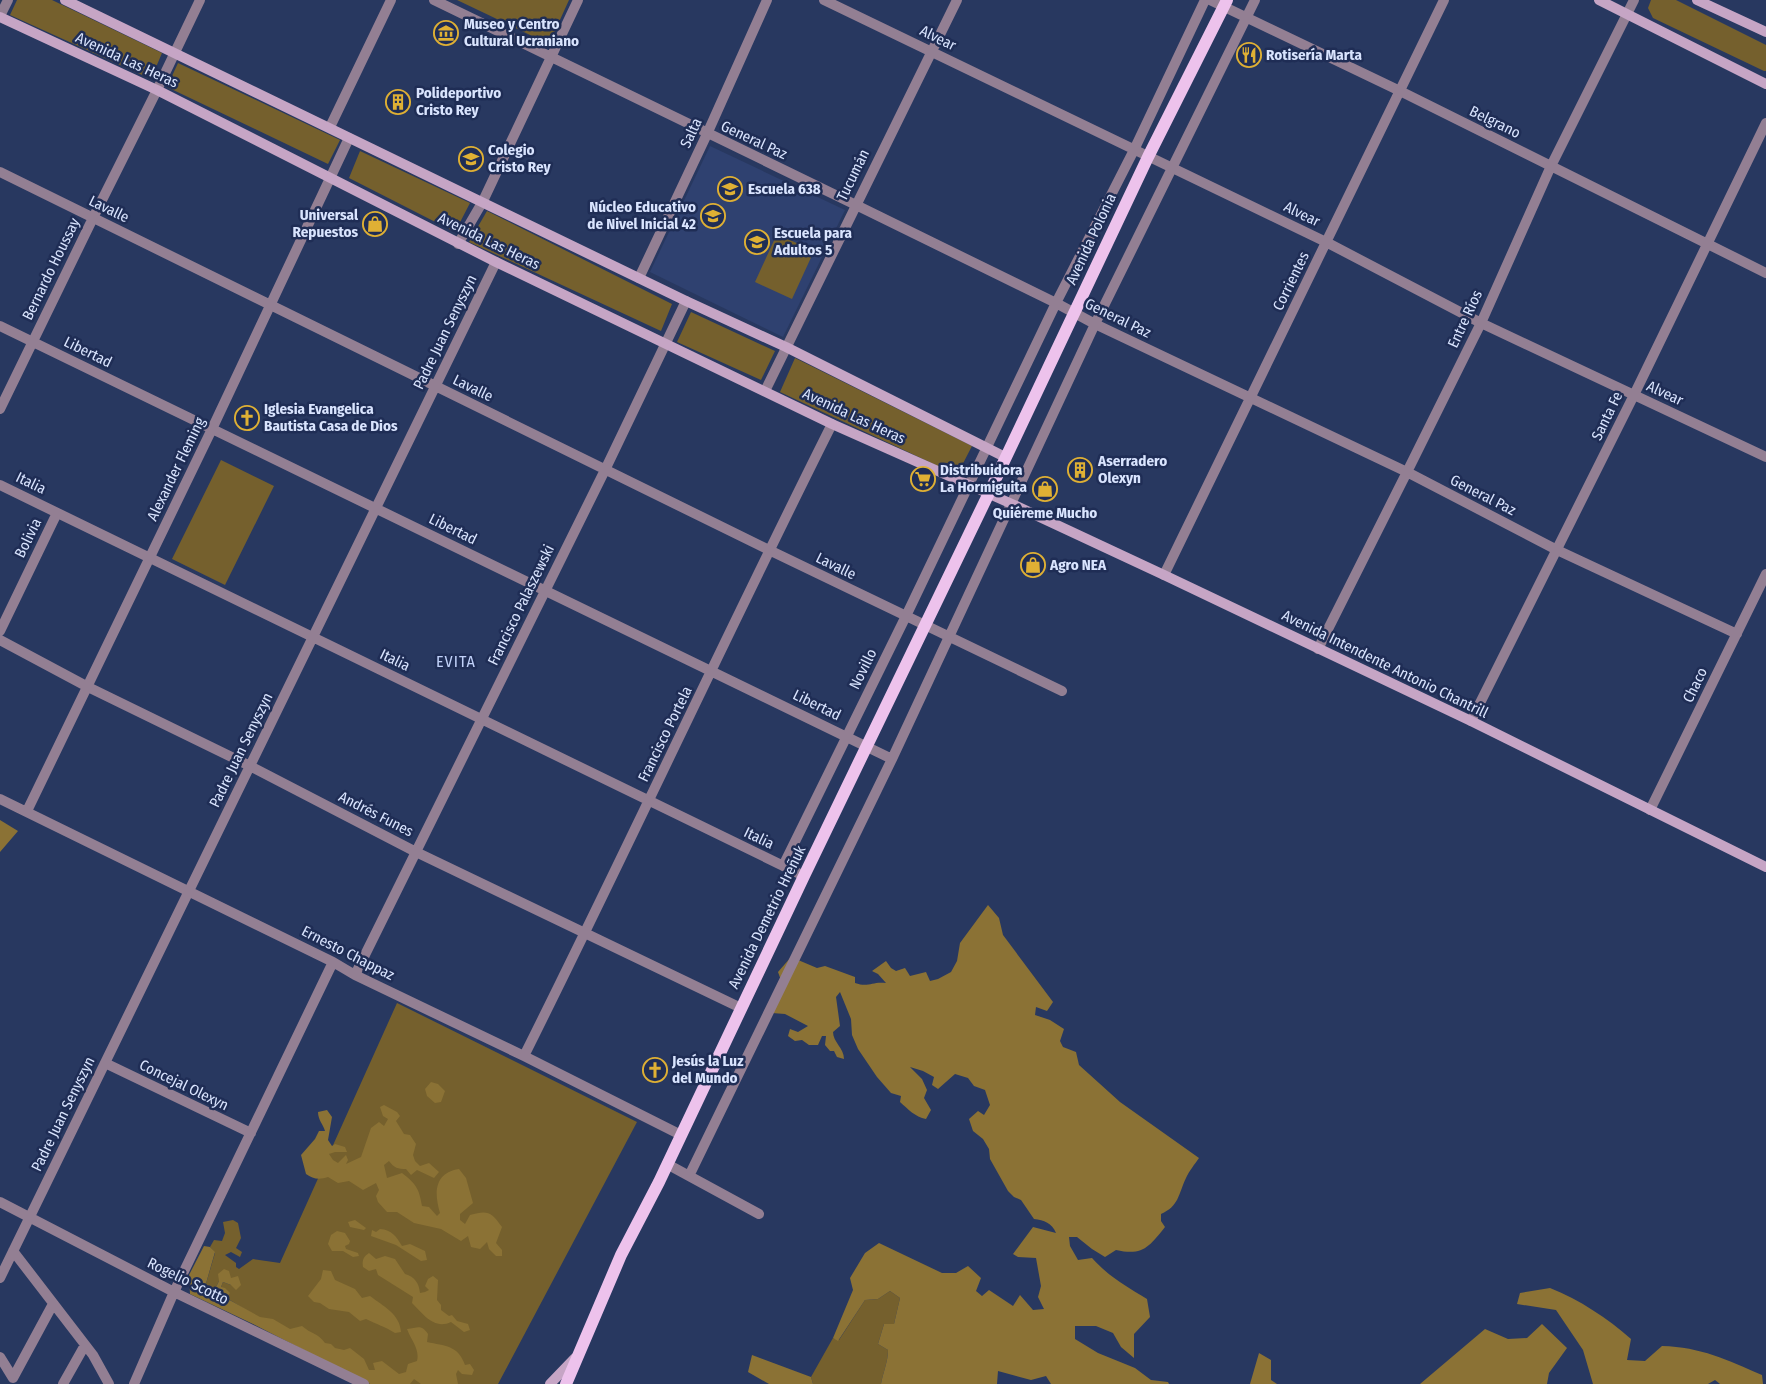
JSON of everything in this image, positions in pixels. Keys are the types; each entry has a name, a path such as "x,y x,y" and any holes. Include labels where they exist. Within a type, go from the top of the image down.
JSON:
{"main road":[{"name":"Avenida Las Heras","path":"65,0 686,301 786,347 1005,457"},
{"path":"1599,0 1766,84"},
{"path":"1698,0 1766,32"},
{"name":"Avenida Polonia","path":"989,493 1148,157 1225,4"},
{"name":"Avenida Las Heras","path":"0,16 157,90 458,244 832,424 989,493"},
{"name":"Avenida Intendente Antonio Chantrill","path":"989,493 1164,574 1471,721 1766,867"},
{"name":"Avenida Demetrio Hreñuk","path":"566,1384 621,1255 667,1164 989,493"},
{"path":"550,1384 577,1356"}],"street":[{"path":"0,16 8,0"},
{"name":"Bernardo Houssay","path":"0,409 200,0"},
{"path":"330,127 390,0"},
{"name":"General Paz","path":"434,0 707,134 856,204 1056,303 1094,324 1408,472 1557,550 1737,634"},
{"path":"458,244 483,201 578,0"},
{"name":"Salta","path":"639,278 707,134 767,0"},
{"name":"Alvear","path":"824,0 1326,242 1481,323 1766,457"},
{"name":"Tucumán","path":"765,391 957,0"},
{"name":"Avenida Polonia","path":"969,484 1056,303 1134,150 1205,0"},
{"name":"Belgrano","path":"1210,0 1225,4 1246,18 1400,91 1766,273"},
{"path":"688,1176 892,758 1012,504 1094,324 1255,0"},
{"name":"Corrientes","path":"1164,574 1444,0"},
{"name":"Entre Ríos","path":"1318,649 1481,323 1552,166 1634,0"},
{"name":"Santa Fe","path":"1471,721 1708,245 1766,122"},
{"name":"Alexander Fleming","path":"27,811 212,429 349,138"},
{"name":"Lavalle","path":"0,172 605,470 1062,692"},
{"name":"Padre Juan Senyszyn","path":"0,1278 496,262"},
{"name":"Francisco Palaszewski","path":"355,975 605,470 686,301"},
{"name":"Libertad","path":"0,326 892,758"},
{"name":"Francisco Portela","path":"524,1056 586,933 769,550 832,424"},
{"name":"Novillo","path":"783,866 969,484"},
{"name":"Italia","path":"0,485 804,876"},
{"name":"Bolivia","path":"0,631 57,513"},
{"name":"Chaco","path":"1650,810 1766,574"},
{"name":"Andrés Funes","path":"0,640 88,687 250,766 416,852 741,1008"},
{"name":"Ernesto Chappaz","path":"0,799 681,1135"},
{"path":"134,1384 174,1292 333,962"},
{"name":"Concejal Olexyn","path":"104,1063 250,1133"},
{"path":"667,1164 760,1214"},
{"name":"Rogelio Scotto","path":"0,1202 174,1292 360,1383"},
{"path":"13,1250 93,1355 109,1384"},
{"path":"0,1357 13,1378 53,1304"},
{"path":"63,1384 85,1345"}],"shaded area":[{"path":"17,0 52,0 162,53 151,79 10,15"},
{"path":"457,0 569,0 549,44"},
{"path":"1651,0 1676,0 1766,45 1766,71 1653,18 1648,8"},
{"path":"178,63 340,140 328,164 167,87"},
{"path":"710,146 845,210 783,337 650,272"},
{"path":"360,151 470,203 455,232 349,178"},
{"path":"487,211 672,304 661,331 469,242"},
{"path":"777,234 814,251 792,299 755,282"},
{"path":"691,312 775,351 761,380 677,342"},
{"path":"795,358 972,446 957,475 780,392"},
{"path":"221,460 274,486 225,585 172,559"},
{"path":"0,820 18,831 0,852"},
{"path":"988,905 999,918 1003,935 1053,1002 1047,1011 1036,1007 1035,1015 1050,1020 1064,1029 1060,1041 1063,1047 1076,1052 1079,1065 1120,1102 1199,1158 1187,1175 1175,1204 1161,1214 1161,1221 1165,1227 1150,1245 1133,1252 1116,1250 1105,1257 1077,1237 1069,1237 1070,1246 1078,1260 1092,1258 1111,1276 1147,1299 1150,1317 1134,1334 1134,1358 1121,1347 1113,1333 1096,1326 1075,1326 1075,1339 1098,1353 1135,1368 1151,1380 1168,1382 1169,1384 1051,1384 1046,1376 1031,1380 998,1371 997,1384 881,1384 888,1350 878,1344 884,1324 894,1324 900,1298 890,1291 878,1299 865,1300 838,1341 833,1338 853,1290 850,1278 865,1253 879,1243 942,1273 956,1273 968,1266 981,1278 976,1291 982,1296 989,1290 1013,1306 1020,1295 1033,1310 1044,1309 1038,1297 1041,1286 1036,1258 1018,1257 1013,1254 1033,1227 1056,1233 1047,1223 1034,1219 1021,1200 1014,1197 1008,1191 990,1159 989,1149 983,1139 973,1131 969,1119 978,1111 984,1115 990,1105 985,1090 974,1086 968,1078 955,1074 938,1089 932,1085 934,1077 910,1067 922,1079 927,1090 924,1098 931,1110 926,1119 922,1118 900,1102 901,1096 891,1093 877,1077 858,1049 852,1035 851,1019 840,992 836,997 840,1026 833,1032 833,1036 844,1055 844,1059 837,1057 834,1051 830,1051 825,1045 826,1036 822,1036 818,1045 809,1045 802,1040 795,1041 788,1036 790,1029 798,1032 808,1026 785,1014 772,1013 782,983 778,972 791,957 817,968 825,966 855,977 855,983 860,984 886,983 878,974 872,971 886,961 896,971 905,968 910,976 926,972 930,981 938,979 951,972 957,961 960,943"},
{"path":"397,1003 637,1122 498,1384 390,1384 256,1316 225,1297 221,1287 223,1282 231,1285 231,1278 219,1281 214,1291 205,1287 215,1253 210,1247 214,1240 222,1241 225,1233 223,1222 233,1220 238,1223 241,1238 236,1248 242,1252 240,1257 231,1252 225,1255 236,1263 236,1267 239,1269 253,1259 280,1263"},
{"path":"431,1082 438,1084 445,1091 441,1102 435,1103 427,1096 425,1089"},
{"path":"384,1105 397,1112 400,1116 396,1121 404,1134 410,1135 416,1144 413,1155 415,1161 420,1166 429,1163 439,1172 434,1178 417,1170 411,1175 406,1169 396,1168 389,1161 384,1165 387,1178 402,1173 416,1187 422,1206 429,1207 437,1216 440,1213 437,1191 440,1179 451,1171 459,1169 466,1178 473,1203 460,1214 460,1220 465,1224 470,1215 485,1213 492,1215 502,1227 496,1243 502,1250 502,1256 496,1256 489,1249 487,1242 480,1249 471,1247 468,1236 461,1241 441,1229 414,1223 397,1212 387,1212 378,1202 376,1196 379,1190 376,1183 363,1190 349,1181 338,1183 328,1177 316,1178 306,1174 301,1155 315,1139 319,1131 325,1131 318,1112 327,1110 332,1117 328,1140 332,1146 335,1144 345,1147 347,1152 329,1154 338,1163 346,1155 348,1160 346,1164 361,1157 371,1128 379,1122 384,1126 388,1119 383,1116 380,1107"},
{"path":"355,1220 366,1228 364,1230 350,1227 348,1222"},
{"path":"380,1229 393,1234 402,1246 410,1244 425,1251 427,1260 421,1261 396,1245 371,1236 372,1230 376,1232"},
{"path":"337,1231 345,1233 350,1241 345,1246 346,1249 358,1253 359,1256 353,1257 343,1251 332,1251 328,1244 331,1235"},
{"path":"204,1246 210,1247 215,1252 205,1287 214,1291 219,1281 218,1274 224,1269 229,1271 231,1278 238,1276 241,1285 236,1290 231,1285 223,1282 221,1287 230,1293 226,1298 260,1317 273,1319 290,1329 302,1326 335,1348 344,1350 350,1348 364,1359 369,1370 375,1370 373,1363 382,1361 399,1374 406,1372 408,1364 417,1361 418,1357 407,1329 419,1327 428,1334 427,1342 455,1350 465,1365 470,1364 474,1370 472,1375 462,1374 458,1370 456,1374 458,1384 421,1384 414,1379 410,1384 370,1384 190,1294 189,1275"},
{"path":"369,1253 376,1259 385,1256 395,1259 405,1274 416,1281 420,1293 429,1290 425,1286 428,1279 433,1276 438,1280 437,1300 441,1305 441,1310 449,1316 452,1315 457,1321 468,1324 470,1330 464,1332 451,1322 439,1324 429,1320 412,1303 413,1297 378,1275 376,1269 369,1271 363,1267 363,1259"},
{"path":"323,1270 331,1271 335,1280 355,1289 362,1298 370,1296 385,1307 398,1320 401,1332 395,1333 366,1319 360,1321 349,1312 329,1309 320,1303 314,1302 308,1296 321,1279"},
{"path":"1550,1288 1593,1310 1631,1339 1627,1360 1645,1361 1662,1346 1689,1349 1714,1355 1762,1375 1763,1384 1720,1384 1715,1380 1708,1384 1593,1384 1583,1350 1556,1310 1517,1304 1520,1293"},
{"path":"890,1291 900,1298 894,1324 884,1324 878,1344 888,1350 881,1384 813,1384 811,1377 833,1338 839,1340 865,1300 878,1299"},
{"path":"1542,1324 1567,1348 1549,1373 1547,1384 1420,1384 1485,1329 1508,1339 1527,1338"},
{"path":"1259,1353 1271,1360 1271,1380 1277,1384 1250,1384"},
{"path":"752,1355 811,1377 813,1384 769,1384 748,1372"}],"place":[{"name":"Museo y Centro Cultural Ucraniano","path":"446,33"},
{"name":"Rotisería Marta","path":"1249,55"},
{"name":"Polideportivo Cristo Rey","path":"398,102"},
{"name":"Colegio Cristo Rey","path":"471,159"},
{"name":"Escuela 638","path":"730,189"},
{"name":"Núcleo Educativo de Nivel Inicial 42","path":"713,216"},
{"name":"Universal Repuestos","path":"375,224"},
{"name":"Escuela para Adultos 5","path":"757,242"},
{"name":"Iglesia Evangelica Bautista Casa de Dios","path":"247,418"},
{"name":"Aserradero Olexyn","path":"1080,470"},
{"name":"Distribuidora La Hormiguita","path":"923,479"},
{"name":"Quiéreme Mucho","path":"1045,489"},
{"name":"Agro NEA","path":"1033,565"},
{"name":"Jesús la Luz del Mundo","path":"655,1070"}],"district":[{"name":"EVITA","path":"456,661"}]}
